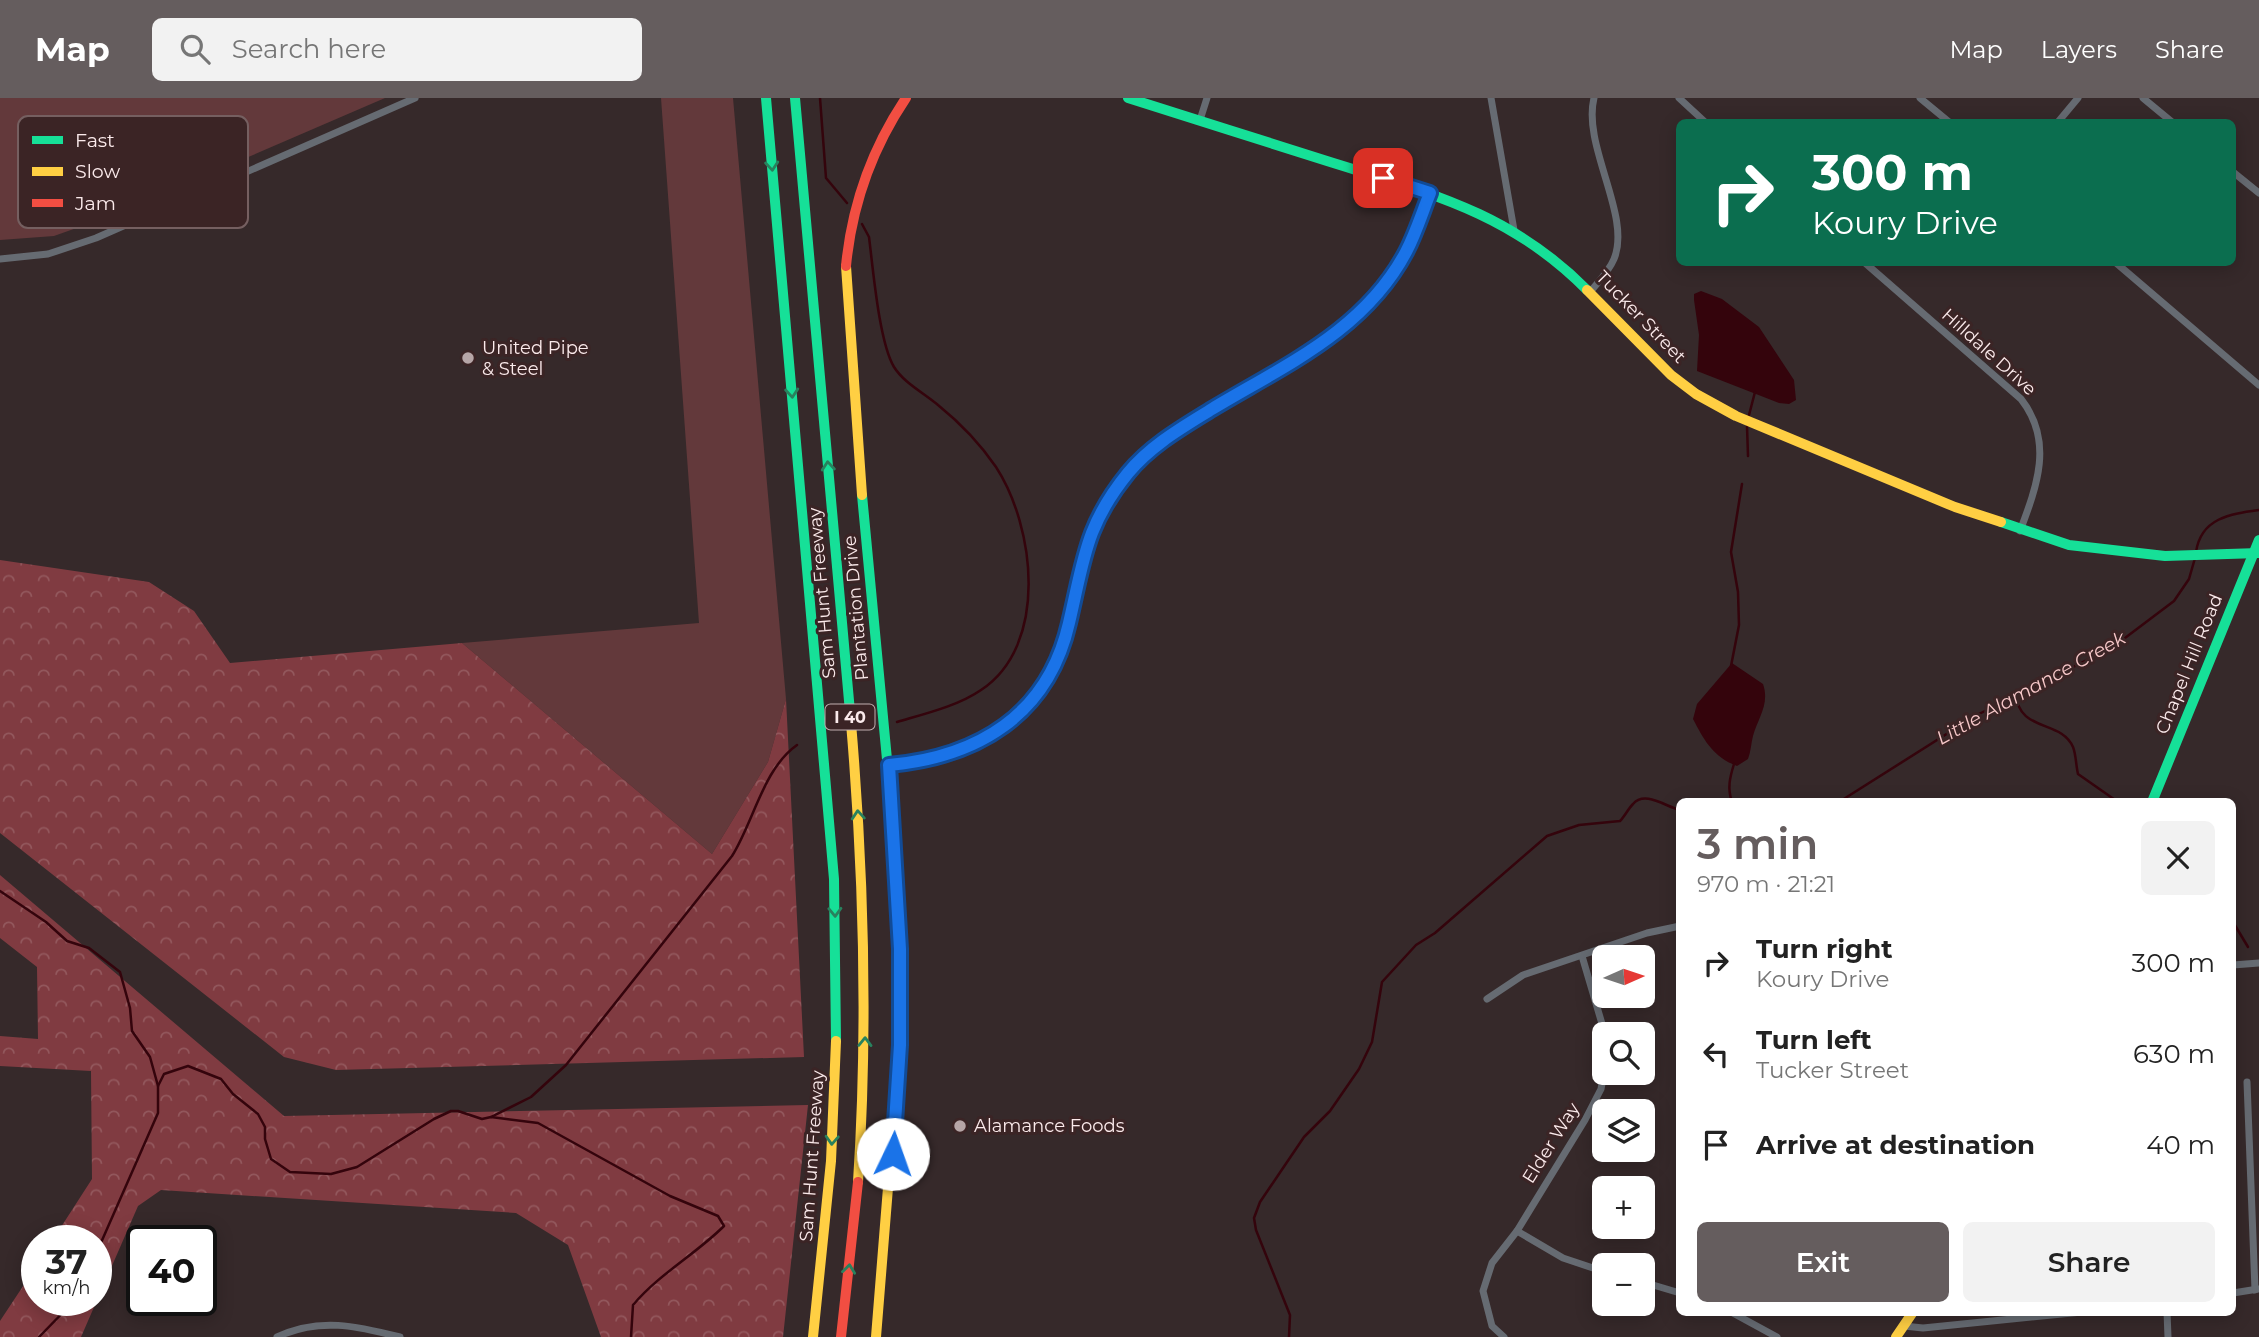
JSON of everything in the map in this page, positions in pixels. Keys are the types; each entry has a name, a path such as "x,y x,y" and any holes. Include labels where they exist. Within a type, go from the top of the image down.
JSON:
{"main road":[{"name":"Sam Hunt Freeway","path":"766,98 834,879 836,1064 831,1161 813,1337"},
{"name":"Sam Hunt Freeway","path":"795,98 856,784 863,912 865,1075 857,1198 841,1337"},
{"name":"Plantation Drive","path":"876,1337 888,1229 900,1045 900,949 889,765 859,446 846,268 858,191 879,139 906,98"},
{"name":"Tucker Street","path":"1128,98 1430,193 1468,207 1514,230 1556,258 1671,375 1711,403 1859,468 2020,531 2095,550 2184,556 2256,553"},
{"name":"Chapel Hill Road","path":"2154,798 2256,553 2259,540"},
{"path":"1896,1337 1910,1316"}],"street":[{"path":"248,171 415,98"},
{"path":"1200,120 1207,98"},
{"path":"1491,98 1514,230"},
{"path":"1591,291 1614,259 1617,247 1616,225 1592,123 1594,98"},
{"path":"1679,98 1702,119"},
{"path":"1920,98 1945,119"},
{"path":"2060,119 2078,98"},
{"path":"2143,98 2168,119"},
{"path":"2236,174 2259,193"},
{"path":"889,765 946,757 972,745 1016,717 1050,674 1070,622 1086,544 1110,497 1131,470 1173,433 1322,345 1358,316 1390,278 1406,253 1430,193"},
{"path":"0,259 48,254 119,228"},
{"name":"Hilldale Drive","path":"1869,266 2021,398 2031,411 2041,440 2041,459 2032,498 2020,531"},
{"path":"2120,266 2259,385"},
{"path":"1487,999 1523,975 1647,933 1676,927"},
{"path":"1582,956 1601,1022"},
{"path":"2236,965 2259,963"},
{"path":"2236,1293 2257,1290 2247,1082"},
{"name":"Elder Way","path":"1504,1337 1492,1326 1483,1291 1492,1263 1517,1231 1594,1105 1600,1085"},
{"path":"2250,1152 2259,1151"},
{"path":"1517,1231 1563,1258 1592,1268"},
{"path":"1655,1286 1676,1292"},
{"path":"1738,1316 1777,1337"},
{"path":"1904,1326 1923,1328 2042,1316"},
{"path":"2167,1316 2168,1337"},
{"path":"277,1337 298,1327 322,1323 351,1326 400,1337"}],"shaded area":[{"path":"0,98 385,98 248,157 248,116 18,116 18,228 77,228 54,236 0,240"},
{"path":"661,98 733,98 786,699 768,762 712,854 462,643 699,623"},
{"path":"1701,291 1722,299 1759,327 1794,380 1796,400 1789,404 1779,403 1697,371 1699,335 1694,294"},
{"path":"1732,663 1763,684 1765,691 1764,704 1748,759 1737,766 1715,753 1693,719 1697,704"}],"green space":[{"path":"0,560 149,582 194,611 230,663 462,643 712,854 768,762 786,699 804,1057 336,1070 284,1057 0,833"},
{"path":"0,875 284,1116 808,1105 783,1337 601,1337 568,1245 516,1213 161,1190 138,1206 130,1225 126,1225 126,1234 112,1266 112,1225 62,1225 92,1179 91,1071 0,1066 0,1036 38,1039 37,967 0,938"},
{"path":"21,1289 21,1316 90,1316 81,1337 0,1337 0,1321"}],"waterway":[{"path":"820,98 826,178 847,203"},
{"path":"862,224 869,237 884,340 894,367 909,383 962,426 996,467 1020,521 1029,584 1026,615 1018,645 1003,670 981,690 962,701 897,722"},
{"path":"1749,415 1755,392"},
{"path":"1747,426 1748,456"},
{"path":"1731,666 1739,625 1738,592 1731,552 1742,484"},
{"name":"Little Alamance Creek","path":"2196,552 2199,541 2210,525 2228,516 2259,510"},
{"name":"Little Alamance Creek","path":"1845,798 1975,716 2113,647 2174,601 2189,579 2195,558"},
{"path":"2016,693 2024,714 2067,738 2074,750 2078,774 2112,798"},
{"path":"491,1117 531,1097 566,1065 732,856 767,781 785,755 797,745"},
{"path":"1730,798 1729,787 1734,764"},
{"name":"Little Alamance Creek","path":"1289,1337 1290,1315 1256,1230 1254,1218 1260,1202 1304,1137 1330,1111 1359,1069 1372,1042 1382,982 1416,945 1435,933 1547,836 1579,825 1620,821 1638,800 1649,799 1676,808"},
{"path":"0,891 46,922 67,941 89,948 120,972 130,1008 132,1031 150,1057 158,1086"},
{"path":"2236,927 2248,947"},
{"name":"Little Alamance Creek","path":"109,1225 158,1113 158,1086 164,1074 188,1066 221,1079 233,1094 258,1114 265,1127 265,1139 271,1159 290,1172 331,1174 357,1167 451,1111 482,1119 491,1117 538,1123 670,1196 718,1216 724,1226 633,1305 631,1337"},
{"name":"Little Alamance Creek","path":"39,1337 59,1316"}],"traffic: fast":[{"path":"766,98 834,879 836,1041"},
{"path":"795,98 851,723"},
{"path":"1128,98 1434,195 1466,208 1528,241 1558,263 1587,290"},
{"path":"862,495 897,865 899,1051"},
{"path":"2001,522 2069,545 2165,556 2259,553"},
{"path":"2154,798 2259,540"}],"traffic: slow":[{"path":"846,266 862,495"},
{"path":"1587,290 1671,375 1696,394 1736,416 1955,507 2001,522"},
{"path":"851,723 859,838 864,1010 858,1182"},
{"path":"813,1337 831,1161 836,1041"},
{"path":"876,1337 899,1051"},
{"path":"1896,1337 1910,1316"}],"traffic: jam":[{"path":"846,266 853,221 865,178 883,137 906,98"},
{"path":"841,1337 858,1182"}],"place":[{"name":"United Pipe & Steel","path":"468,358"},
{"name":"Alamance Foods","path":"960,1126"}],"route":[{"path":"893,1154 900,1045 900,949 889,765 946,757 995,732 1016,717 1035,696 1056,662 1070,622 1086,544 1110,497 1131,470 1173,433 1322,345 1372,301 1406,253 1430,193 1383,178"}]}
